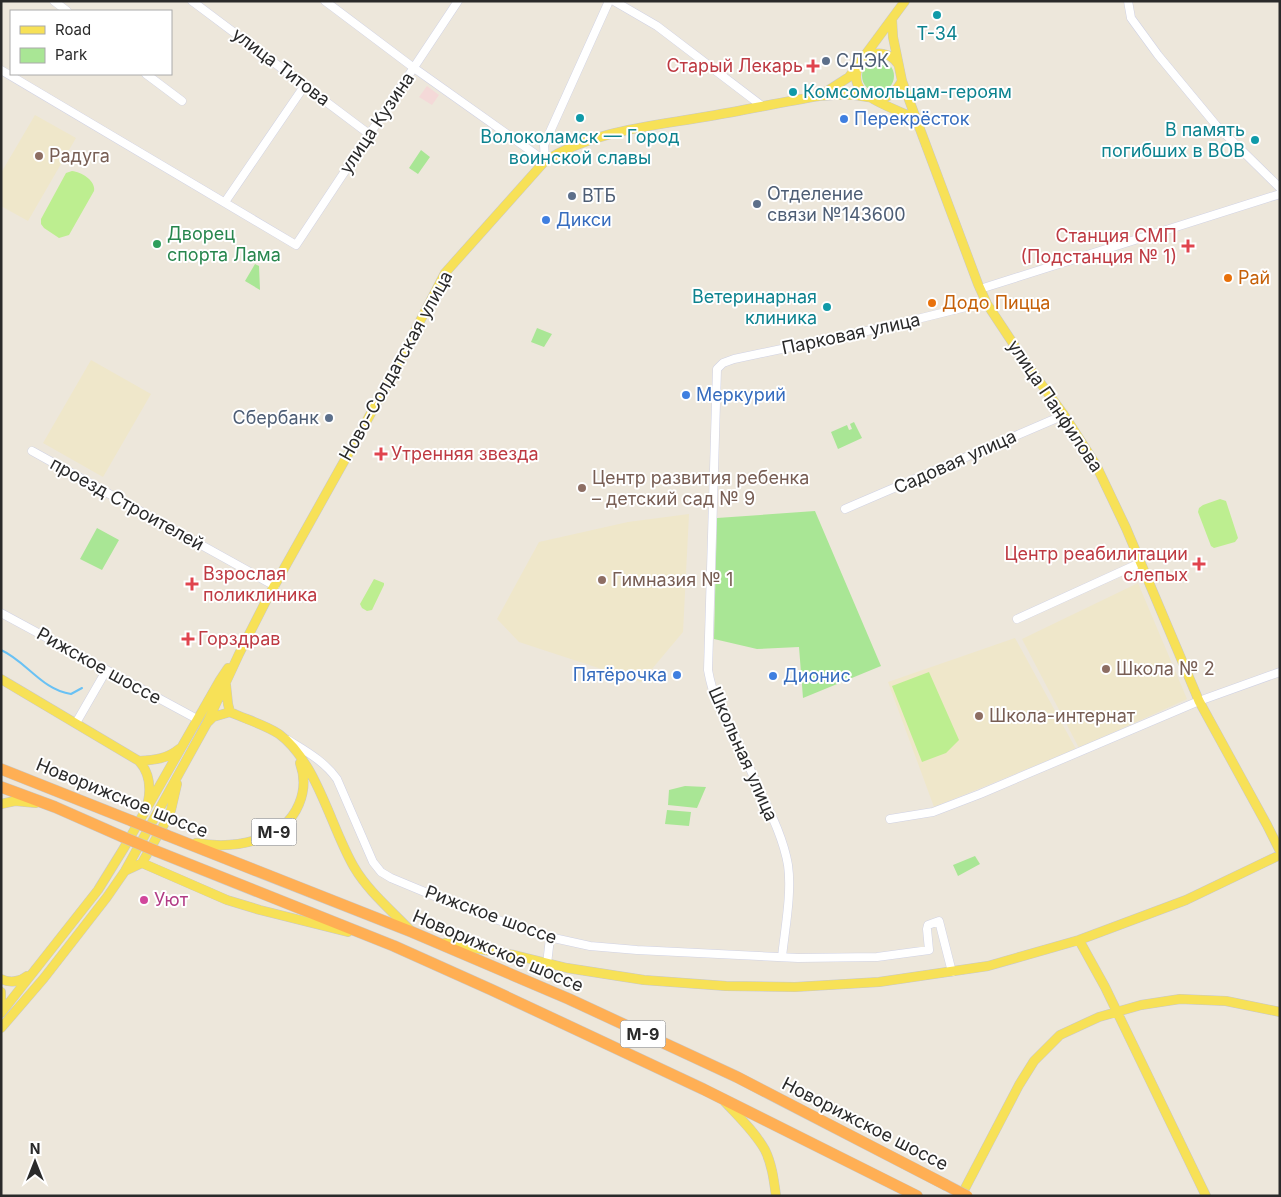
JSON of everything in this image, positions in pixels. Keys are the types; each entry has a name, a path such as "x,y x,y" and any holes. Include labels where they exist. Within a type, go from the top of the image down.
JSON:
{"highway":[{"name":"Новорижское шоссе","path":"1,768 412,932 569,999 737,1077 967,1196"},
{"name":"Новорижское шоссе","path":"1,787 394,946 721,1098 917,1196"}],"main road":[{"path":"905,1 861,62 856,74 857,84 862,92 871,98 916,118"},
{"name":"улица Панфилова","path":"892,20 893,37 902,81 986,302 1028,366 1064,415 1100,472 1199,702 1267,825 1280,853"},
{"path":"861,62 871,54 883,53 890,56 899,65"},
{"name":"Ново-Солдатская улица","path":"819,96 844,81 861,62"},
{"path":"871,98 881,99 891,95 897,90 902,81"},
{"name":"Ново-Солдатская улица","path":"1,1028 44,978 125,871 207,722 239,654 275,586 389,381 445,273 545,161 558,152 578,144 624,131 819,96 842,94 871,98"},
{"name":"Ново-Солдатская улица","path":"1,1013 98,890 220,680 239,654"},
{"path":"1,679 139,761 145,768 150,783 150,794 146,810"},
{"path":"226,683 230,712"},
{"path":"207,722 213,717 230,712 278,734"},
{"name":"М-9","path":"278,734 295,751 317,786 354,867 373,894 412,932"},
{"path":"139,761 157,760 171,755 182,746"},
{"name":"М-9","path":"182,841 210,846 230,846 253,841 277,830 295,812 302,795 303,772 295,751"},
{"path":"142,864 171,810 179,774"},
{"path":"1,804 26,802 54,807"},
{"path":"427,939 514,955 547,964 644,980 726,986 796,987 850,985 952,972 1010,960 1079,940 1186,900 1280,853"},
{"path":"125,871 135,865 142,864 227,900 394,946"},
{"path":"1079,940 1206,1196"},
{"path":"1,979 23,980 33,972"},
{"path":"1,992 1,1001"},
{"path":"961,1196 1019,1085 1038,1056 1060,1034 1098,1017 1164,1001 1202,999 1226,1001 1280,1012"},
{"path":"721,1098 766,1151 776,1196"}],"street":[{"path":"54,1 66,10"},
{"name":"улица Титова","path":"192,1 369,134"},
{"path":"325,1 414,68 545,161"},
{"name":"улица Кузина","path":"225,202 296,245 458,1"},
{"path":"545,161 544,145 609,1"},
{"path":"614,1 657,26 762,106"},
{"path":"1128,1 1131,18 1158,55 1216,125 1280,188"},
{"path":"1,70 225,202 305,85"},
{"path":"147,75 182,101"},
{"path":"980,289 1280,194"},
{"name":"Парковая улица","path":"717,369 724,363 734,359 882,328 986,302"},
{"name":"Школьная улица","path":"717,369 714,418 708,670 711,689 718,707 736,738 767,805 788,865 788,899 782,956"},
{"name":"Садовая улица","path":"845,509 1064,415"},
{"name":"проезд Строителей","path":"32,451 275,586"},
{"path":"1017,618 1140,564"},
{"name":"Рижское шоссе","path":"1,613 197,719"},
{"path":"76,723 106,671"},
{"path":"890,819 933,812 1199,702 1280,672"},
{"name":"Рижское шоссе","path":"278,734 318,758 329,767 337,779 373,862 381,872 456,905 550,938 590,946 798,958 876,957 927,951 930,948 928,925 938,921 952,972"},
{"path":"547,964 550,938"}],"shaded area":[{"path":"427,86 439,95 432,105 419,97"},
{"name":"Радуга","path":"35,115 76,138 28,221 1,206 1,173"},
{"path":"91,360 151,394 103,477 43,443"},
{"name":"Гимназия № 1","path":"689,514 683,632 641,682 519,642 497,619 539,542 628,522"},
{"name":"Школа № 2","path":"1138,583 1187,699 1079,748 1022,639"},
{"name":"Школа-интернат","path":"1015,638 1076,749 934,807 888,682"}],"green space":[{"path":"878,60 884,61 889,65 893,70 893,82 889,87 884,91 878,92 872,91 867,87 863,82 862,76 863,70 867,65 872,61"},
{"path":"421,150 430,157 418,174 409,168"},
{"path":"72,171 88,178 93,184 94,191 69,235 59,238 44,228 41,224 41,219 66,173"},
{"path":"255,264 259,266 260,290 245,281"},
{"path":"537,328 552,334 544,347 531,342"},
{"path":"854,422 862,438 838,449 831,432 847,425 849,430 852,429 850,424"},
{"path":"1220,499 1226,501 1238,538 1235,542 1214,548 1211,546 1198,512 1199,508 1203,505"},
{"path":"815,511 881,666 803,698 799,647 757,649 714,639 717,518"},
{"path":"97,528 119,540 102,570 80,559"},
{"path":"374,579 384,583 384,585 372,610 367,611 360,604"},
{"path":"929,672 959,740 946,753 922,762 892,686"},
{"path":"685,786 706,787 697,808 668,805 669,790"},
{"path":"667,810 691,812 689,826 665,824"},
{"path":"975,856 980,864 958,876 953,865"}],"waterway":[{"path":"1,650 51,687 71,694 82,688"}],"place":[{"name":"Т-34","path":"937,15"},
{"name":"СДЭК","path":"826,61"},
{"name":"Старый Лекарь","path":"813,66"},
{"name":"Комсомольцам-героям","path":"793,92"},
{"name":"Волоколамск — Город воинской славы","path":"580,118"},
{"name":"Перекрёсток","path":"844,119"},
{"name":"В память погибших в ВОВ","path":"1255,140"},
{"name":"Радуга","path":"39,156"},
{"name":"ВТБ","path":"572,196"},
{"name":"Отделение связи №143600","path":"757,204"},
{"name":"Дикси","path":"546,220"},
{"name":"Дворец спорта Лама","path":"157,244"},
{"name":"Станция СМП (Подстанция № 1)","path":"1188,246"},
{"name":"Рай","path":"1228,278"},
{"name":"Додо Пицца","path":"932,303"},
{"name":"Ветеринарная клиника","path":"827,307"},
{"name":"Меркурий","path":"686,395"},
{"name":"Сбербанк","path":"329,418"},
{"name":"Утренняя звезда","path":"381,454"},
{"name":"Центр развития ребенка – детский сад № 9","path":"582,488"},
{"name":"Центр реабилитации слепых","path":"1199,564"},
{"name":"Гимназия № 1","path":"602,580"},
{"name":"Взрослая поликлиника","path":"192,584"},
{"name":"Горздрав","path":"188,639"},
{"name":"Школа № 2","path":"1106,669"},
{"name":"Пятёрочка","path":"677,675"},
{"name":"Дионис","path":"773,676"},
{"name":"Школа-интернат","path":"979,716"},
{"name":"Уют","path":"144,900"}]}
